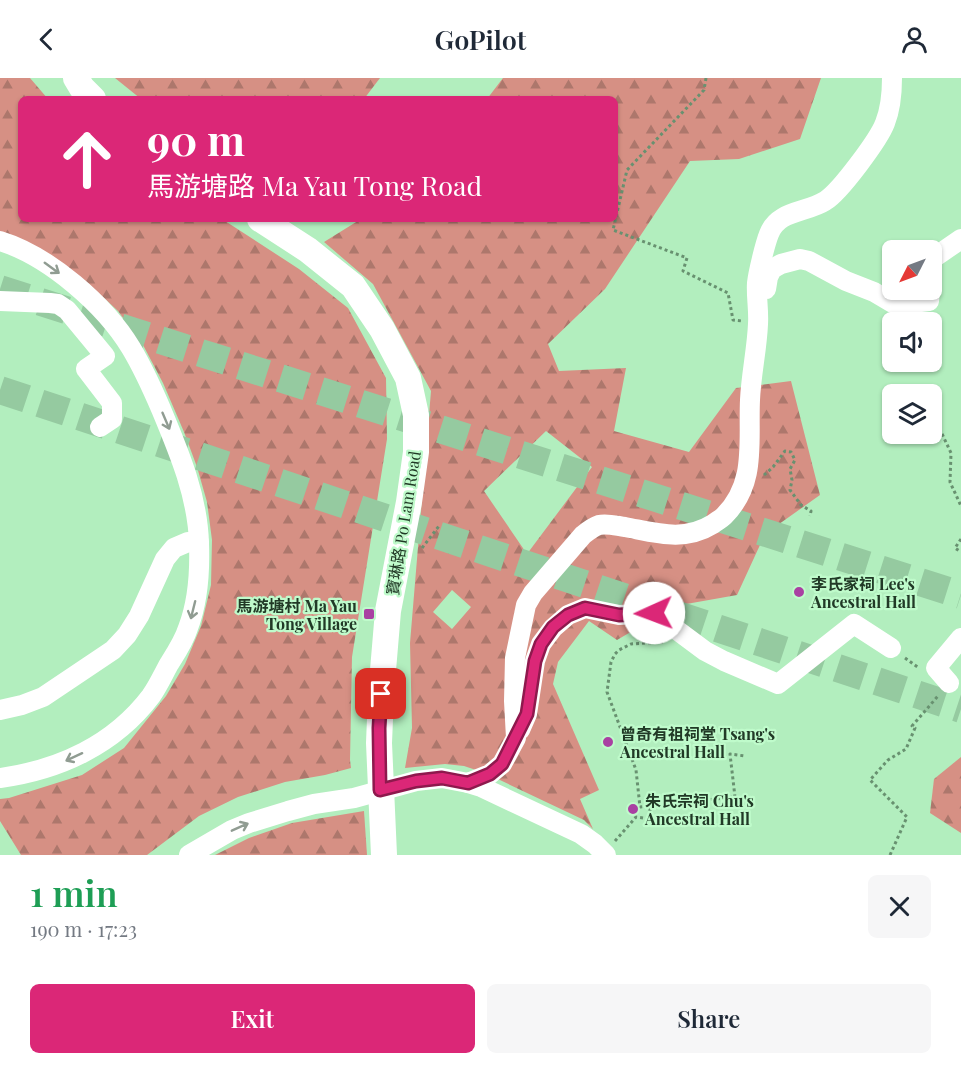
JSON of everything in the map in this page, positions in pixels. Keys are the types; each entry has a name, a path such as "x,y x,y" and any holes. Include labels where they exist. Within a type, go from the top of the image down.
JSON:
{"main road":[{"path":"76,78 91,96"},
{"name":"寶琳路 Po Lam Road","path":"265,222 308,250 353,286 382,329 408,378 416,415 416,452 385,637 379,728 384,855"}],"street":[{"path":"758,324 757,282 769,233 782,217 816,206 837,191 875,142 885,123 891,103 892,78"},
{"path":"942,252 961,239"},
{"path":"0,241 47,263 78,288 105,314 130,347 151,386 172,435 195,504 199,542 199,587 188,629 152,694 138,712 108,738 74,758 40,770 0,778"},
{"path":"516,738 515,658 526,605 533,593 583,535 599,525 609,524 666,535 686,535 704,529 723,517 738,499 746,480 750,457 750,399 758,324 772,269 800,259 809,261 882,297"},
{"path":"888,300 896,305 928,302 928,300"},
{"path":"0,301 58,304 66,310 105,356 86,369 112,403 112,419 100,428"},
{"path":"84,332 105,314"},
{"path":"0,710 43,697 113,650 139,616 165,559 174,548 188,542 199,542"},
{"path":"468,783 490,774 502,764 527,714 535,661 541,644 553,627 568,615 585,608 619,615 654,613 705,651 778,684 854,624 891,648"},
{"path":"949,683 936,668 961,638"},
{"path":"189,855 249,823 314,804 354,798 416,781 442,778 481,787 609,849"}],"path":[{"path":"618,209 627,170 704,90 706,78"},
{"path":"615,222 613,230 687,258 683,271 728,293 733,320 758,324"},
{"path":"942,434 951,453 950,482 961,506"},
{"path":"759,479 773,467 785,451 791,452 795,460 790,469 792,480 790,490 801,505 811,511 810,516"},
{"path":"421,550 439,526"},
{"path":"961,539 955,548 961,552"},
{"path":"692,641 631,644 619,650 611,662 607,692 636,770 640,807 735,797 730,754 745,756"},
{"path":"891,648 922,670 926,658 936,668"},
{"path":"890,855 907,817 870,780 888,760 906,749 915,728 912,726 949,683"},
{"path":"609,849 636,817 650,819 650,806"}],"green space":[{"path":"0,78 30,78 45,96 18,96 18,222 227,222 299,269 348,308 386,378 387,439 352,657 351,768 285,782 238,797 199,816 147,855 21,855 0,821 0,799 82,775 124,748 166,696 185,664 201,626 211,585 212,540 207,502 197,467 163,383 143,345 118,311 59,261 0,235"},
{"path":"115,78 380,78 366,96 137,96"},
{"path":"503,78 821,78 800,139 739,159 690,161 605,289 548,344 559,371 626,368 614,431 689,452 736,388 791,381 820,495 765,534 737,595 675,606 617,640 589,621 558,662 553,684 599,790 580,799 593,829 584,820 485,773 464,766 445,764 405,768 412,728 410,643 431,391 373,284 324,242 356,222 618,222 618,96 489,96","holes":["546,431 592,467 527,554 484,491","452,590 471,607 452,629 433,612"]},
{"path":"961,757 961,833 930,813 934,779"},
{"path":"364,811 367,855 215,855 249,838 292,823"}],"tunnel":[{"path":"0,289 961,595"},
{"path":"0,390 961,709"}],"place":[{"name":"李氏家祠 Lee's Ancestral Hall","path":"799,592"},
{"name":"馬游塘村 Ma Yau Tong Village","path":"369,614"},
{"name":"曾奇有祖祠堂 Tsang's Ancestral Hall","path":"608,742"},
{"name":"朱氏宗祠 Chu's Ancestral Hall","path":"633,809"}],"route":[{"path":"381,694 380,790 416,781 442,778 468,783 490,774 502,764 527,714 535,661 541,644 553,627 568,615 585,608 619,615 654,613"}]}
